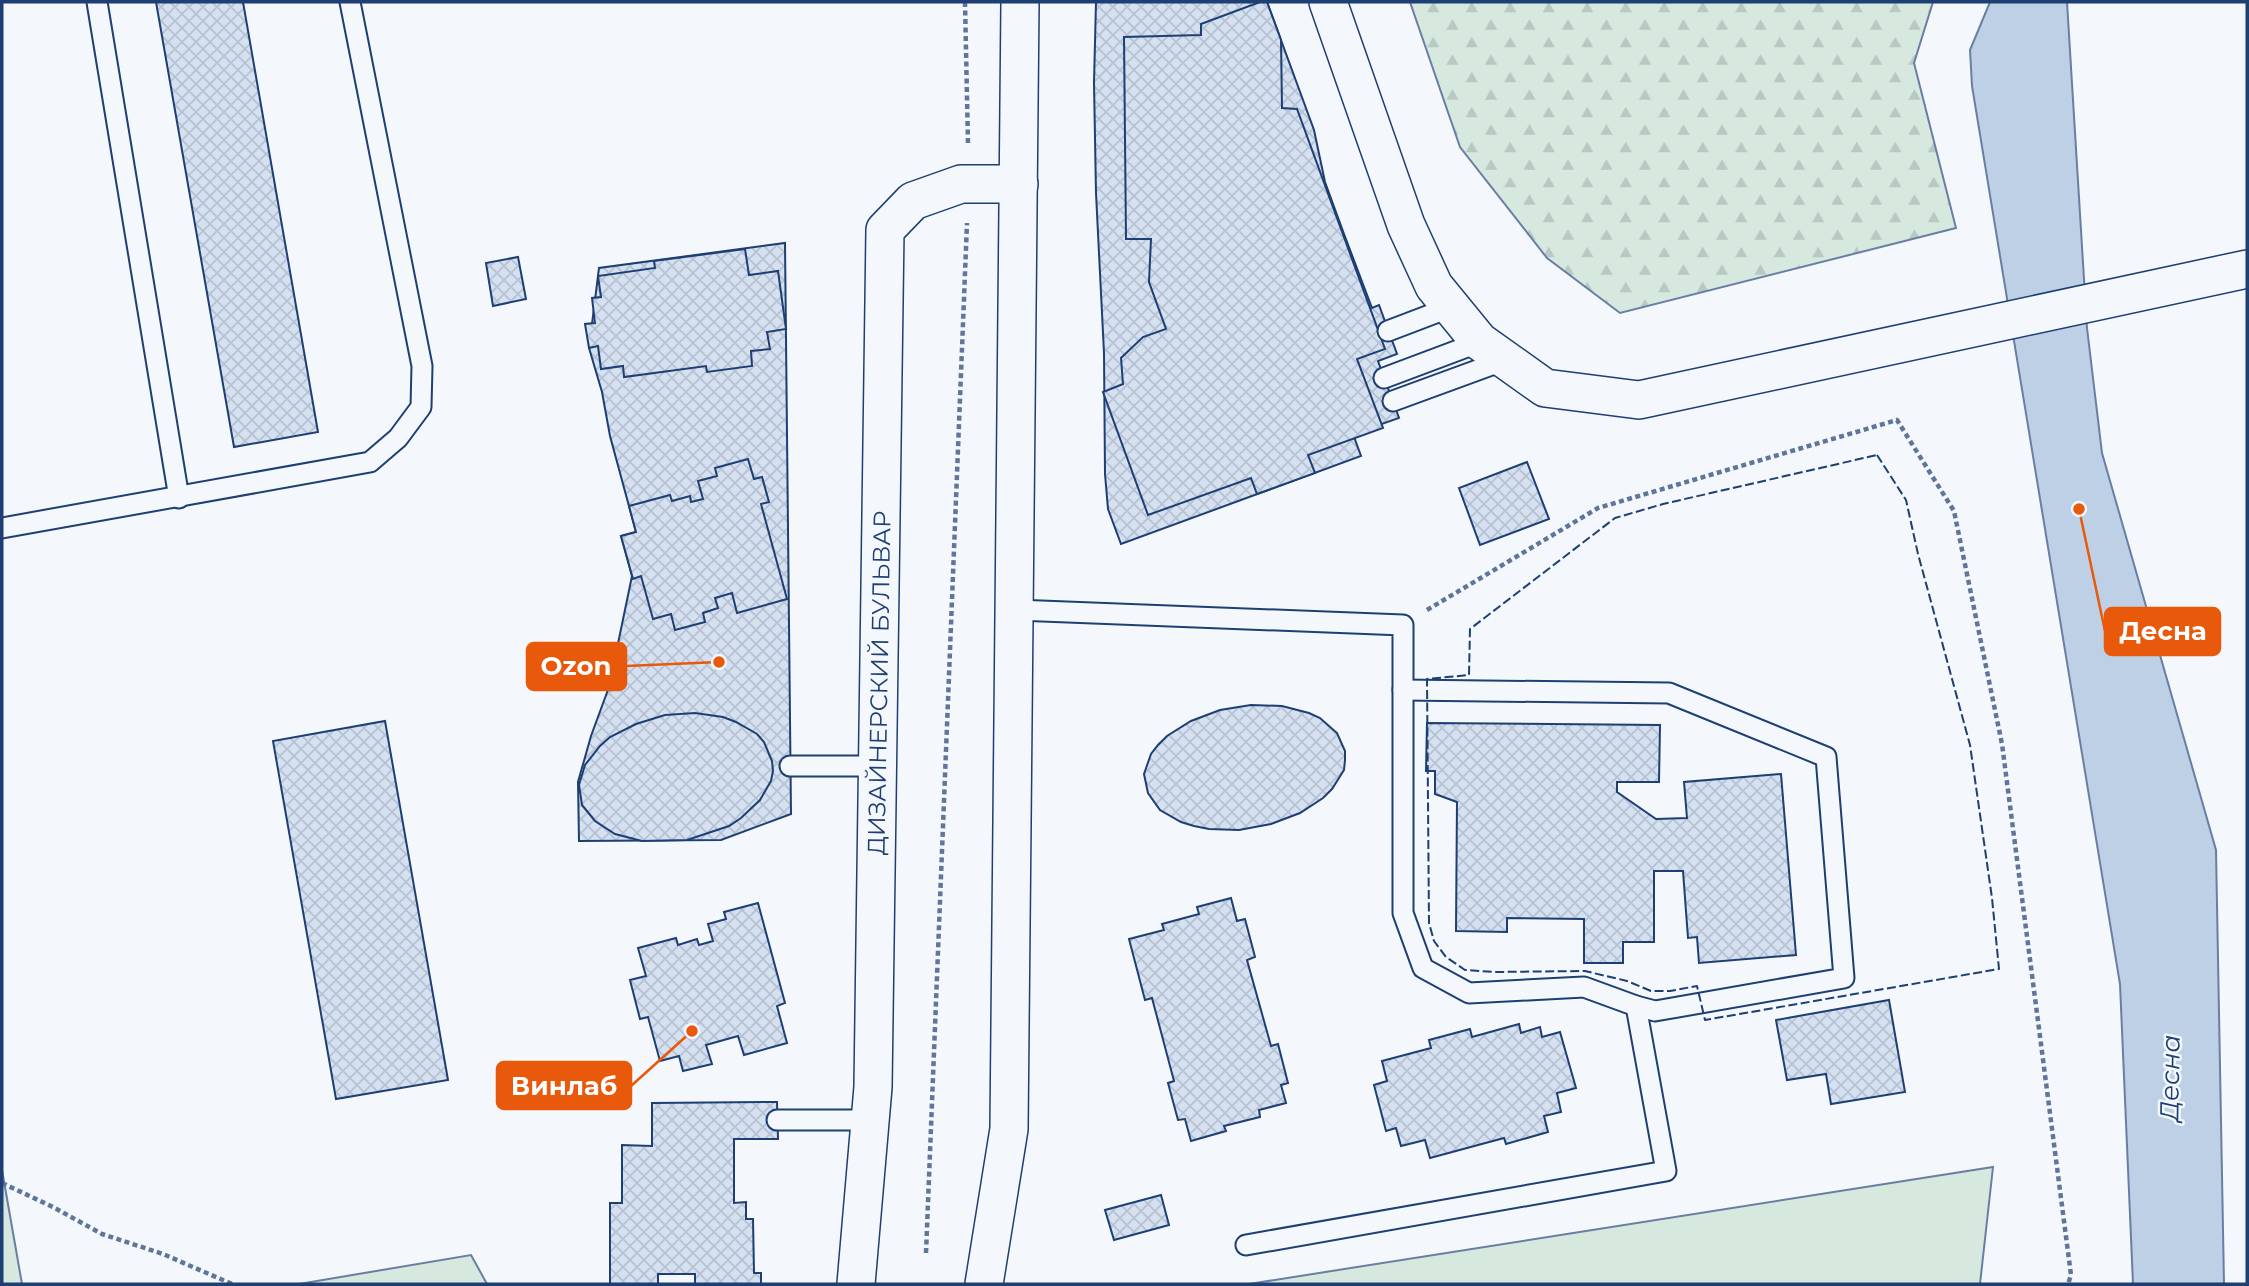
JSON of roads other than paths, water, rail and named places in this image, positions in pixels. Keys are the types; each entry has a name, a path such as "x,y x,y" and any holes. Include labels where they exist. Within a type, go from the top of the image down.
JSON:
{"street":[{"path":"984,1284 1009,1129 1020,2"},
{"path":"1328,2 1406,225 1434,286 1493,351 1545,388 1639,400 2247,270"},
{"name":"ДИЗАЙНЕРСКИЙ БУЛЬВАР","path":"856,1284 873,1087 885,230 913,201 961,184 1019,184"}],"lane":[{"path":"97,2 179,498"},
{"path":"2,528 370,462 398,438 421,407 422,366 350,2"},
{"path":"1388,331 1451,307"},
{"path":"1384,378 1493,351"},
{"path":"1393,401 1493,351"},
{"path":"1015,610 1403,625 1403,690 1403,912 1423,968 1469,993 1584,987 1655,1010 1844,978 1826,757 1669,693 1403,690"},
{"path":"790,766 878,766"},
{"path":"1246,1245 1666,1171 1636,1006"},
{"path":"777,1120 869,1120"}],"water":[{"path":"1990,2 2067,2 2087,328 2102,453 2216,850 2224,1284 2133,1284 2120,984 1972,86 1970,50"}],"place":[{"name":"Десна","path":"2079,509"},
{"name":"Ozon","path":"719,662"},
{"name":"Винлаб","path":"692,1031"}]}
